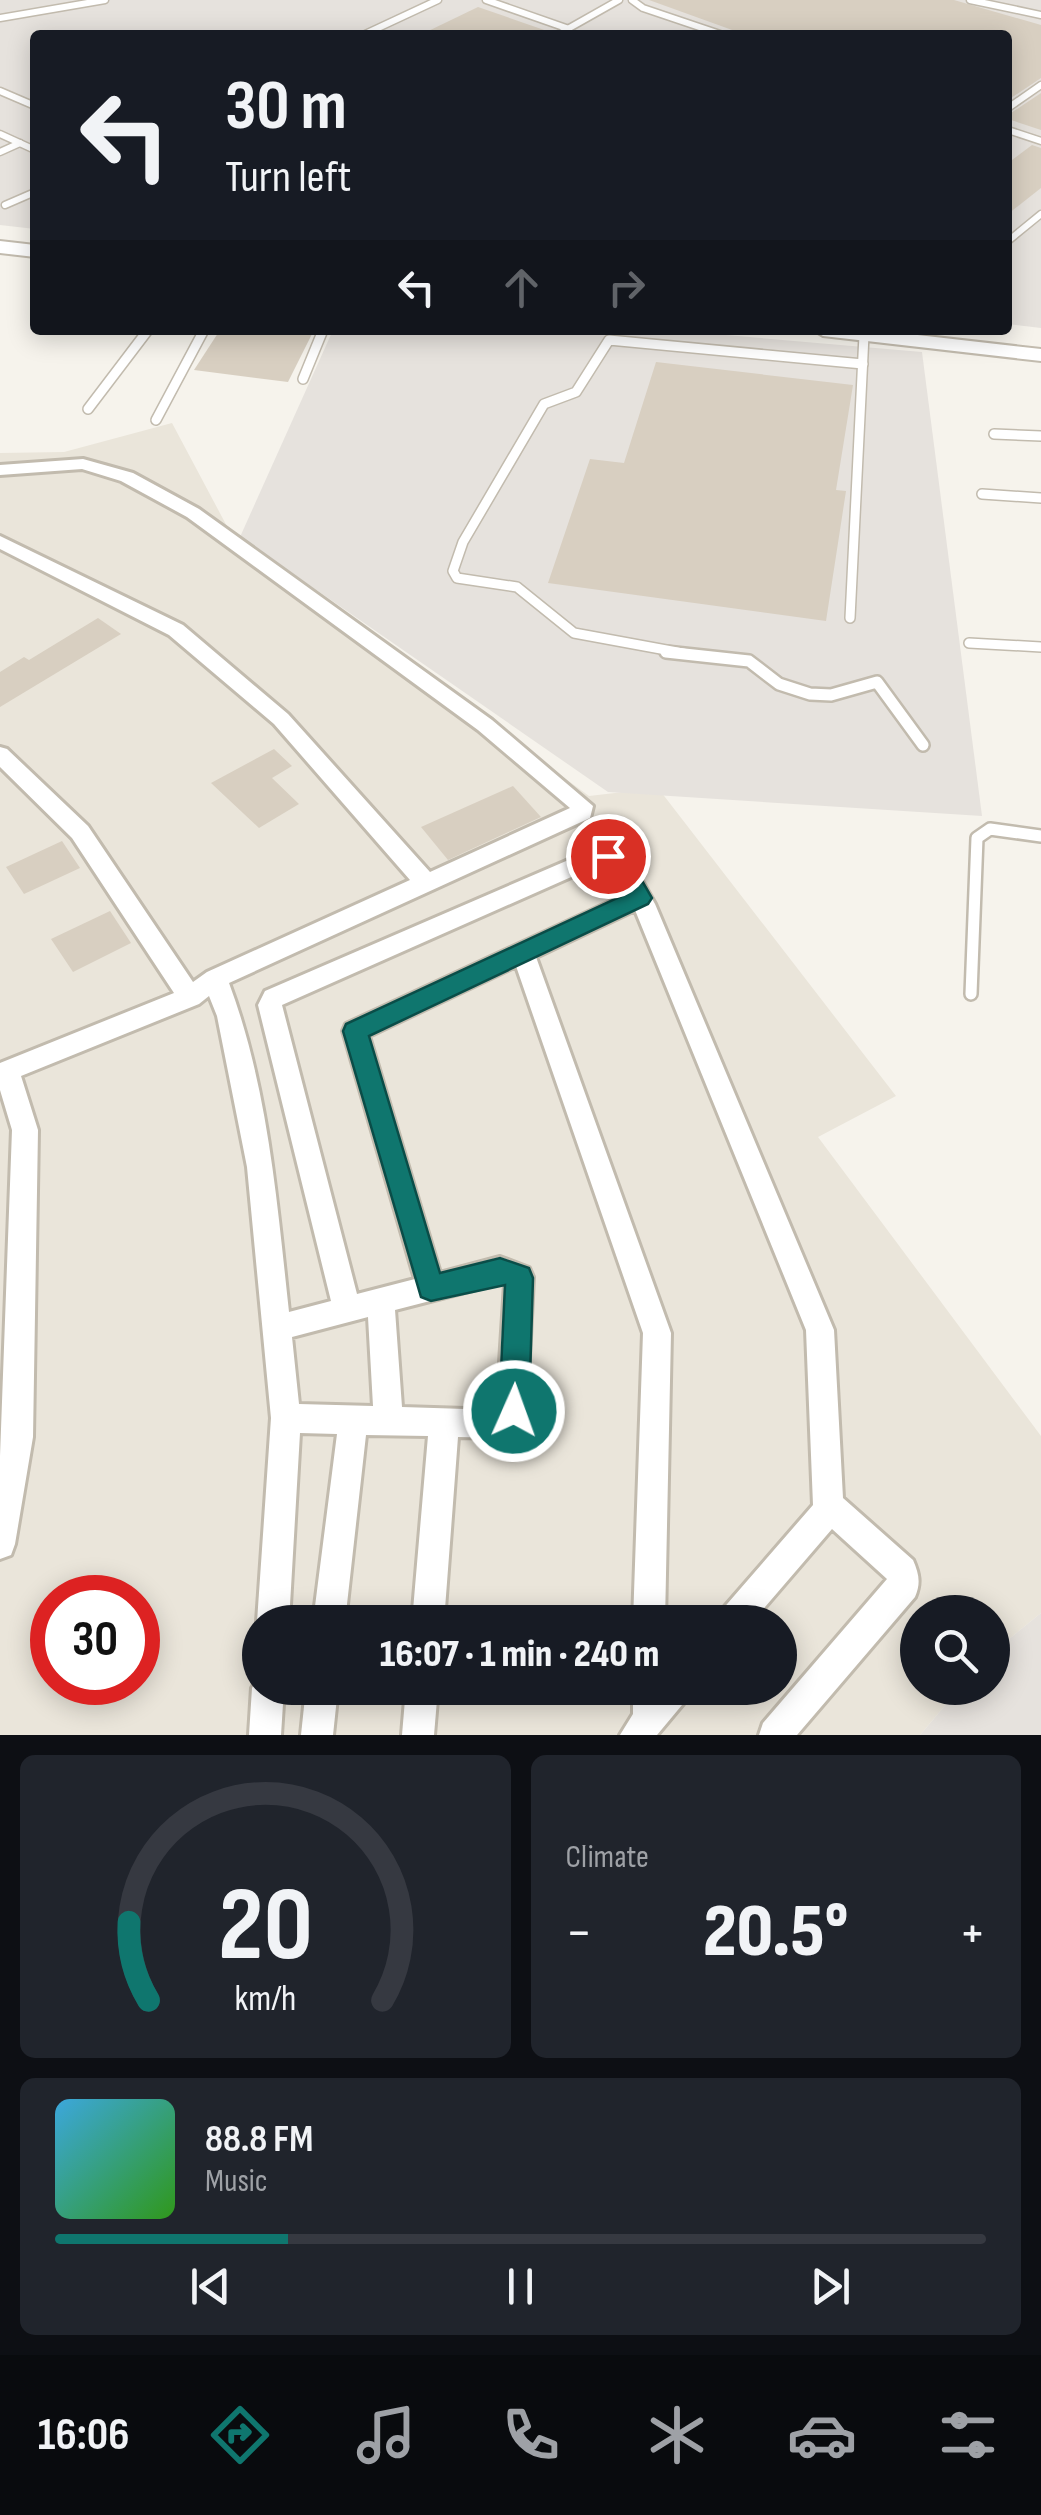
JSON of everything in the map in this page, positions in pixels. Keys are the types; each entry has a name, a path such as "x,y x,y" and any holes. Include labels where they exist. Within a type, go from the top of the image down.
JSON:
{"street":[{"path":"0,232 30,235"},
{"path":"0,247 30,250"},
{"path":"864,335 1041,355"},
{"path":"1003,335 1041,339"},
{"path":"0,470 83,464 127,477 193,513 485,724 582,806 580,816 216,980 190,998 4,1073 24,1130 24,1149 18,1437 0,1544"},
{"path":"0,542 176,630 281,718 428,886"},
{"path":"0,754 80,832 190,998"},
{"path":"346,1310 270,1015 274,998 594,857 618,859 640,898 820,1330 828,1505 746,1605"},
{"path":"431,1288 355,1031 640,898"},
{"path":"522,952 658,1333 649,1605"},
{"path":"216,980 229,1016 260,1166 278,1328 286,1418 273,1605"},
{"path":"278,1328 500,1270 519,1278 511,1419 502,1424 286,1418"},
{"path":"381,1301 388,1421"},
{"path":"332,1605 353,1420"},
{"path":"429,1605 444,1422"},
{"path":"774,1735 904,1586 902,1571 828,1505"},
{"path":"265,1735 267,1705"},
{"path":"316,1735 320,1705"},
{"path":"418,1735 421,1705"}],"lane":[{"path":"0,18 42,6 78,9 106,0"},
{"path":"374,30 438,0"},
{"path":"486,0 569,28"},
{"path":"566,30 619,0"},
{"path":"632,0 634,5 708,30"},
{"path":"970,0 1041,15"},
{"path":"1012,105 1041,85"},
{"path":"0,91 30,104"},
{"path":"1012,131 1041,141"},
{"path":"0,134 30,148"},
{"path":"0,152 20,143"},
{"path":"6,206 30,194"},
{"path":"1012,238 1041,214"},
{"path":"88,409 144,335"},
{"path":"156,420 201,335"},
{"path":"304,379 321,335"},
{"path":"850,618 864,335"},
{"path":"863,364 609,340 576,392 544,404 463,542 453,571 456,578 517,587 574,632 659,650 749,660 779,684 810,694 831,695 877,682 924,745"},
{"path":"994,434 1041,436"},
{"path":"982,494 1041,498"},
{"path":"969,643 1041,648"},
{"path":"971,994 977,838 990,829 1041,836"}],"shaded area":[{"path":"0,0 1041,0 1041,328 1012,324 1012,30 30,30 30,228 0,225"},
{"path":"331,335 725,335 922,352 982,816 608,792 240,537"},
{"path":"172,423 230,532 589,796 658,788 896,1096 818,1137 1041,1436 1041,1613 1010,1638 1010,1595 900,1595 900,1705 946,1705 920,1735 0,1735 0,453 64,452"},
{"path":"1041,1613 1041,1735 920,1735 946,1705 1010,1705 1010,1638"}],"building":[{"path":"649,0 954,0 1041,25 1041,78 1012,97 1012,30 732,30"},
{"path":"478,7 544,30 430,30"},
{"path":"1041,93 1041,130 1012,120 1012,112"},
{"path":"1032,145 1041,148 1041,188 1012,211 1012,160"},
{"path":"217,335 312,335 288,382 194,370"},
{"path":"656,362 853,385 836,490 846,491 826,621 548,583 590,459 624,463"},
{"path":"98,618 121,634 0,707 0,672 24,657 29,660"},
{"path":"274,749 292,766 272,778 299,804 259,828 211,783"},
{"path":"513,786 541,817 448,860 421,827"},
{"path":"62,841 80,868 24,894 6,867"},
{"path":"110,911 131,943 73,972 51,939"}],"route":[{"path":"514,1411 519,1278 500,1270 431,1288 355,1031 640,898 618,859 608,856"}]}
